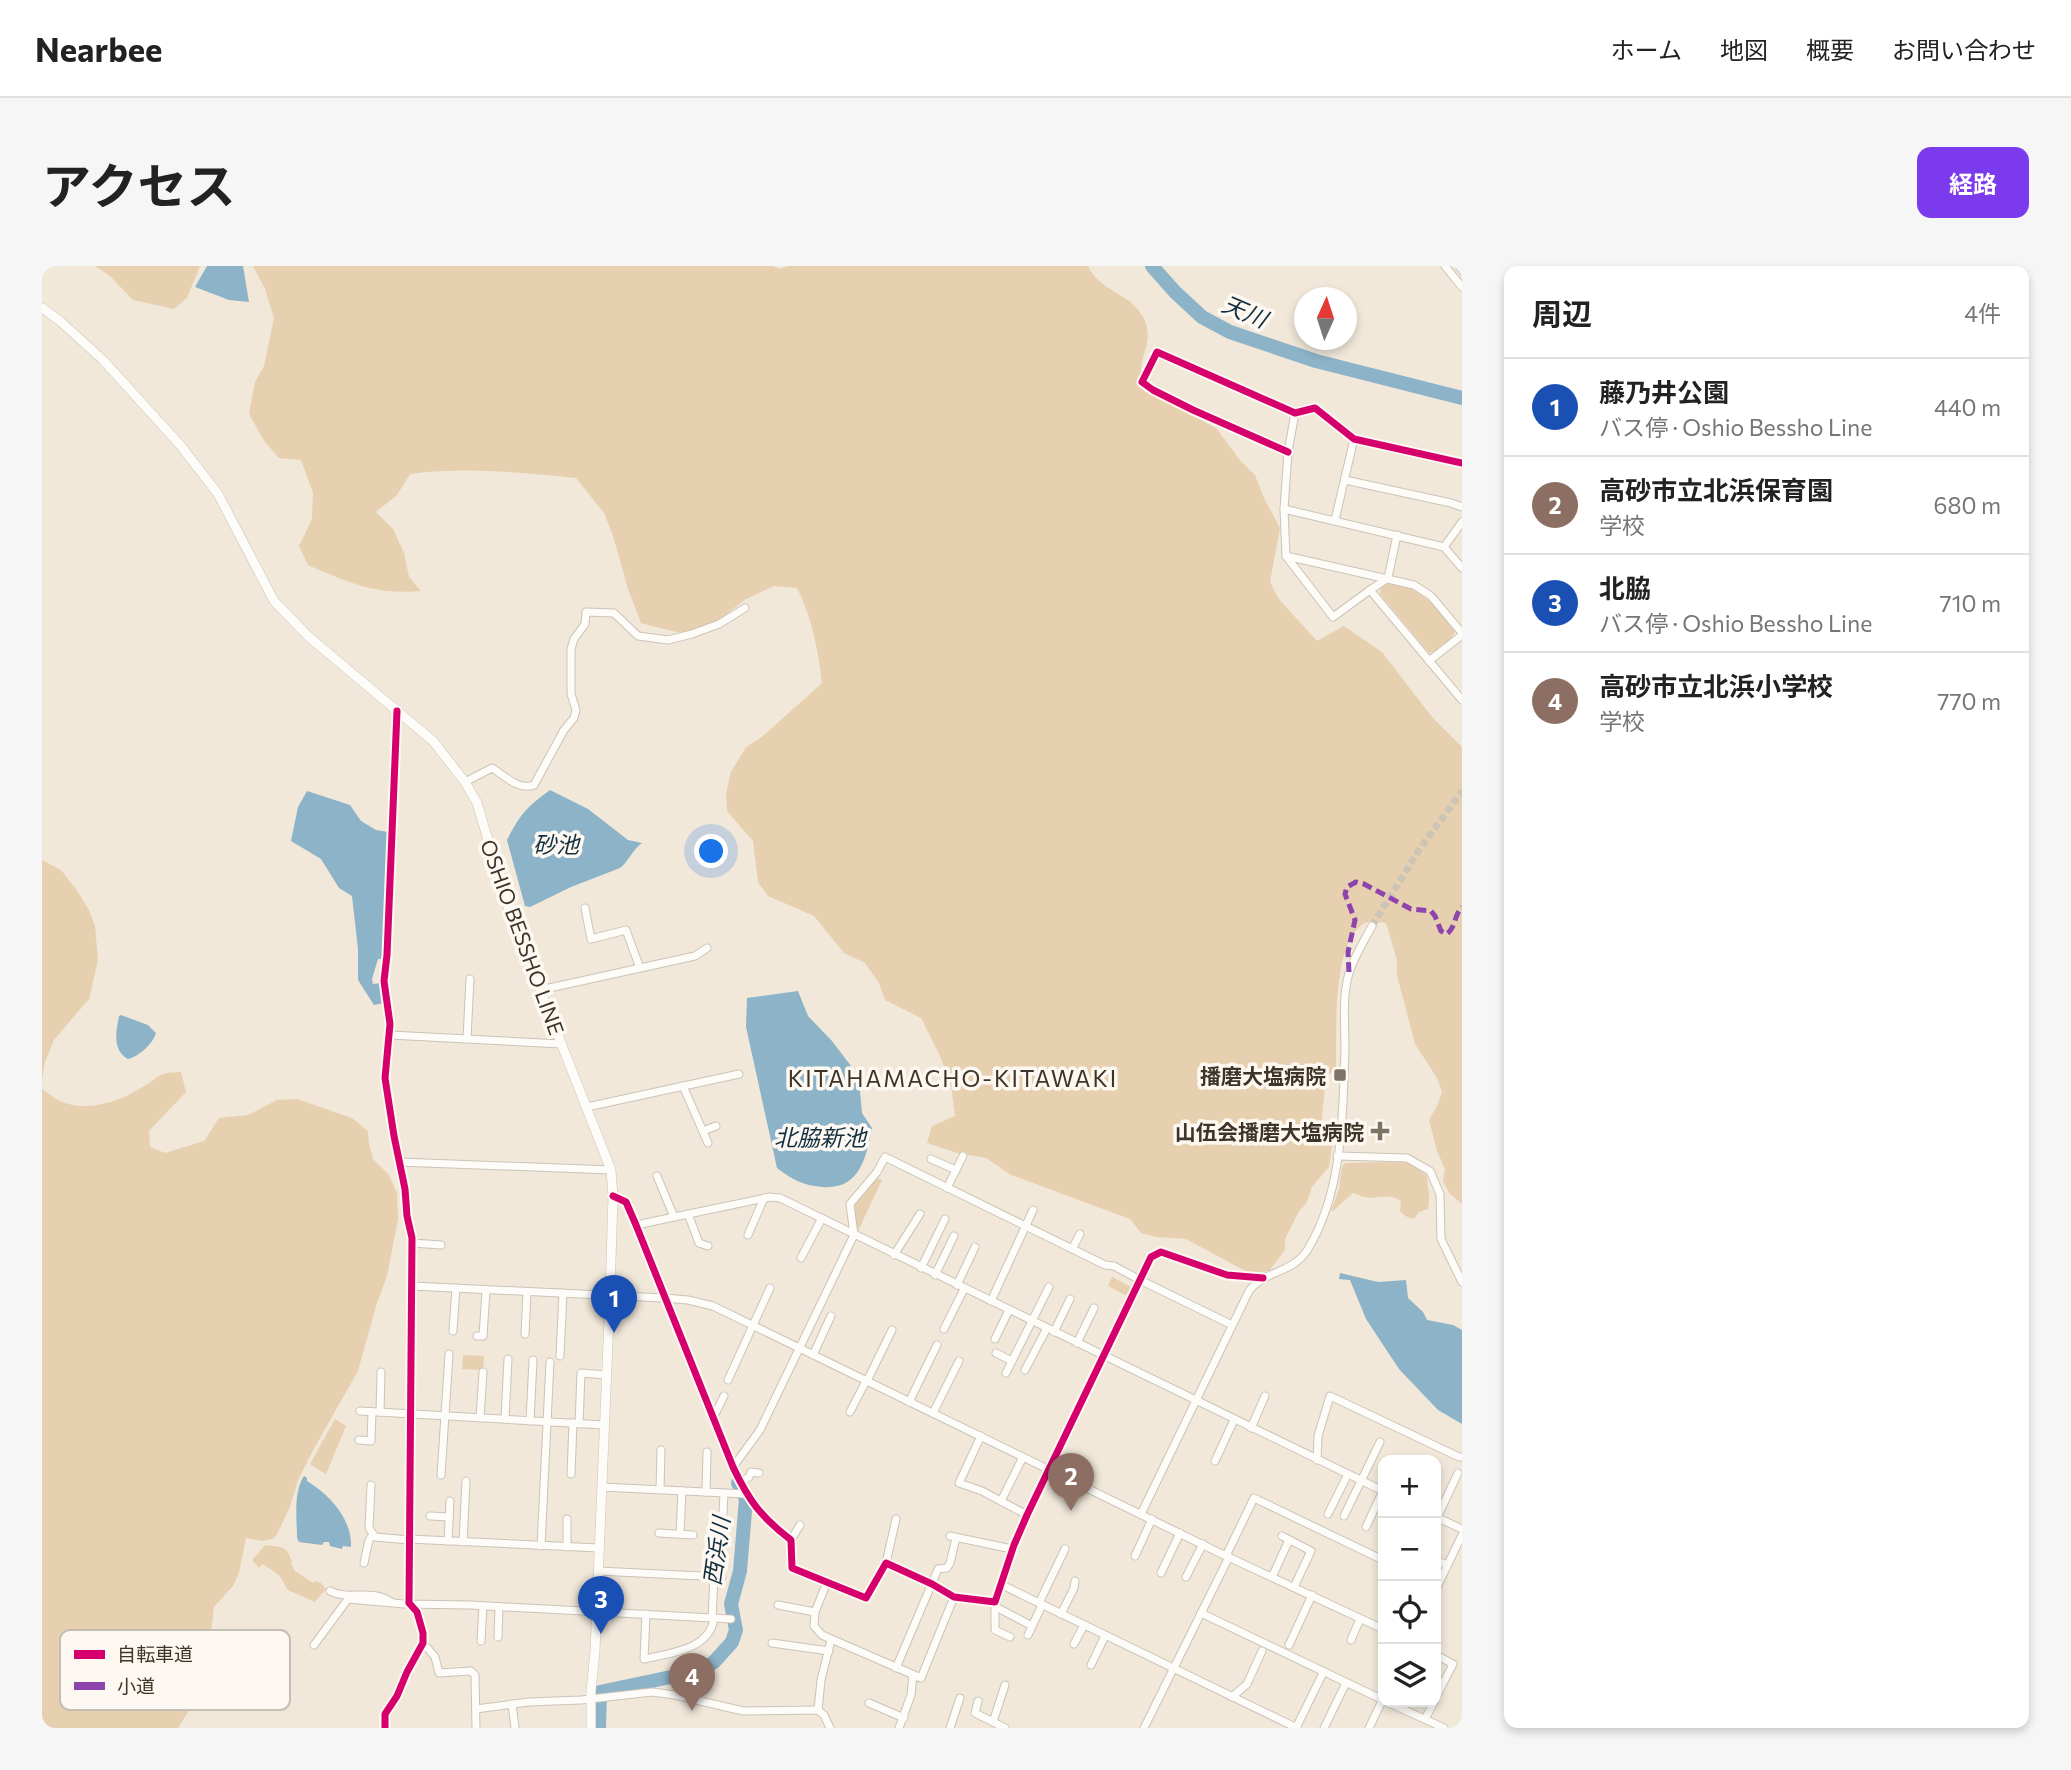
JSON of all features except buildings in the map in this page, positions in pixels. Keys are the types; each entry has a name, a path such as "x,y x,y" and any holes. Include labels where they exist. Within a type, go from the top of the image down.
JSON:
{"main road":[{"name":"OSHIO BESSHO LINE","path":"42,308 103,360 181,446 218,494 274,601 309,637 433,741 466,782 477,803 510,914 611,1170 613,1196 610,1296 591,1728"}],"street":[{"path":"1446,266 1462,287"},
{"path":"1288,452 1184,406 1142,382 1157,352 1296,413 1315,408 1354,439 1462,463"},
{"path":"1296,413 1288,452 1284,509 1286,556 1333,617 1388,578 1397,535"},
{"path":"1335,520 1354,439"},
{"path":"1345,480 1462,507"},
{"path":"1284,509 1444,547 1462,568"},
{"path":"1444,547 1462,522"},
{"path":"1286,556 1414,585 1431,596 1462,634 1429,661"},
{"path":"1370,590 1462,700"},
{"path":"466,782 492,768 519,786 527,788 534,785 564,730 574,718 576,710 571,694 571,649 574,639 585,624 586,612 614,613 638,636 668,640 706,630 745,608"},
{"path":"384,1728 385,1714 423,1643 423,1633 416,1612 409,1603 412,1243 385,1078 390,1035 384,981 397,711"},
{"path":"584,908 591,939 626,930 640,968"},
{"path":"1141,1514 1249,1291 1254,1284 1283,1271 1307,1252 1321,1224 1331,1195 1337,1156 1344,1073 1346,988 1349,972 1372,926"},
{"path":"540,990 695,956 707,948"},
{"path":"467,1039 470,979"},
{"path":"390,1035 561,1044"},
{"path":"587,1107 739,1074"},
{"path":"683,1087 708,1143"},
{"path":"700,1130 716,1126"},
{"path":"947,1188 963,1156"},
{"path":"1337,1156 1407,1158 1430,1171 1440,1194 1441,1239 1462,1282"},
{"path":"733,1467 760,1430 854,1235 850,1204 877,1172 885,1157 1232,1325"},
{"path":"931,1159 956,1170"},
{"path":"399,1162 611,1170"},
{"path":"657,1176 674,1217"},
{"path":"613,1196 626,1202 636,1224 740,1483 770,1524 791,1540"},
{"path":"636,1224 764,1198 780,1198 1378,1489"},
{"path":"748,1235 764,1198"},
{"path":"990,1301 1033,1210"},
{"path":"894,1255 920,1213"},
{"path":"688,1214 699,1243 708,1247"},
{"path":"802,1258 822,1219"},
{"path":"922,1268 945,1219"},
{"path":"1072,1249 1080,1234"},
{"path":"935,1275 954,1236"},
{"path":"412,1243 441,1245"},
{"path":"944,1329 975,1247"},
{"path":"1010,1637 995,1629 995,1604 1012,1549 1151,1257 1161,1252 1227,1275 1263,1278"},
{"path":"412,1286 664,1298 706,1304 1378,1627"},
{"path":"1006,1373 1049,1287"},
{"path":"453,1331 456,1288"},
{"path":"728,1380 770,1288"},
{"path":"477,1336 483,1336 485,1290"},
{"path":"525,1334 527,1292"},
{"path":"559,1356 563,1293"},
{"path":"1024,1370 1070,1300"},
{"path":"1077,1343 1094,1307"},
{"path":"995,1339 1009,1310"},
{"path":"813,1354 831,1316"},
{"path":"850,1412 892,1330"},
{"path":"909,1402 937,1345"},
{"path":"996,1353 1012,1361"},
{"path":"441,1475 449,1354"},
{"path":"505,1419 509,1359"},
{"path":"530,1421 533,1360"},
{"path":"933,1413 959,1361"},
{"path":"541,1546 550,1362"},
{"path":"359,1440 371,1441 381,1372"},
{"path":"480,1418 483,1372"},
{"path":"571,1474 575,1461 581,1373 606,1375"},
{"path":"713,1418 724,1396"},
{"path":"1251,1428 1265,1396"},
{"path":"1317,1460 1318,1436 1330,1396 1462,1457"},
{"path":"360,1411 604,1425"},
{"path":"1215,1461 1234,1420"},
{"path":"981,1436 959,1483 982,1491 1027,1515"},
{"path":"1344,1516 1380,1442"},
{"path":"660,1490 661,1450"},
{"path":"706,1492 707,1452"},
{"path":"1001,1501 1023,1457"},
{"path":"740,1483 749,1477 751,1472 759,1473"},
{"path":"1441,1503 1447,1486 1458,1473"},
{"path":"1328,1514 1348,1474"},
{"path":"463,1542 466,1481"},
{"path":"371,1485 369,1528 375,1537 599,1548"},
{"path":"602,1487 746,1494"},
{"path":"680,1534 682,1491"},
{"path":"721,1553 724,1493"},
{"path":"1147,1727 1254,1498 1378,1558"},
{"path":"448,1541 450,1501"},
{"path":"1366,1527 1378,1502"},
{"path":"430,1516 449,1517"},
{"path":"567,1547 568,1519"},
{"path":"800,1525 791,1540 792,1568 866,1598 886,1563 896,1519"},
{"path":"1135,1556 1152,1519"},
{"path":"1441,1520 1462,1529"},
{"path":"659,1533 693,1535"},
{"path":"1161,1573 1180,1533"},
{"path":"364,1563 369,1540 373,1535"},
{"path":"1439,1581 1462,1535"},
{"path":"896,1668 938,1569 948,1567 953,1537 1012,1549"},
{"path":"1272,1577 1286,1538 1311,1551 1294,1587"},
{"path":"1187,1572 1202,1544"},
{"path":"1028,1635 1065,1549"},
{"path":"1441,1562 1447,1565"},
{"path":"886,1563 954,1597 995,1604 1032,1626"},
{"path":"598,1571 718,1577 713,1628 692,1648 642,1660 646,1614"},
{"path":"1061,1614 1075,1581"},
{"path":"827,1582 815,1612 814,1626 831,1640 921,1678 954,1597"},
{"path":"1000,1584 1297,1728 1322,1673"},
{"path":"330,1591 382,1596 391,1603"},
{"path":"1289,1645 1312,1595"},
{"path":"314,1645 348,1599 731,1619"},
{"path":"778,1605 815,1612"},
{"path":"481,1641 483,1606"},
{"path":"498,1637 499,1607"},
{"path":"1201,1613 1378,1697"},
{"path":"1351,1640 1360,1619"},
{"path":"1074,1644 1084,1625"},
{"path":"1091,1665 1105,1636"},
{"path":"818,1710 821,1680 831,1640"},
{"path":"423,1643 435,1657 439,1673 471,1671 475,1675 476,1728"},
{"path":"772,1643 829,1651"},
{"path":"1441,1657 1453,1664 1441,1688"},
{"path":"1232,1697 1247,1684 1262,1658"},
{"path":"899,1728 911,1695 913,1675"},
{"path":"993,1722 1005,1685"},
{"path":"1324,1728 1345,1685"},
{"path":"476,1709 652,1692 743,1711 818,1710 824,1715 830,1728"},
{"path":"950,1728 960,1698"},
{"path":"978,1701 975,1713 1006,1728"},
{"path":"869,1703 904,1718"},
{"path":"512,1704 515,1728"},
{"path":"1369,1728 1380,1707"},
{"path":"1399,1707 1444,1728"},
{"path":"1425,1719 1431,1707"}],"shaded area":[{"path":"95,266 200,266 187,298 174,309 133,300 110,276"},
{"path":"253,266 773,266 780,269 788,266 1088,266 1100,282 1131,303 1143,317 1148,336 1141,370 1144,391 1216,428 1255,475 1280,528 1270,582 1278,598 1317,641 1344,626 1382,652 1432,717 1462,747 1462,1204 1449,1193 1443,1181 1445,1169 1429,1120 1442,1092 1437,1078 1415,1044 1386,923 1378,922 1365,923 1354,933 1341,968 1336,1069 1326,1077 1320,1137 1333,1140 1329,1167 1312,1187 1306,1204 1299,1211 1285,1239 1285,1250 1269,1271 1251,1274 1186,1239 1141,1233 1130,1219 1011,1175 986,1158 957,1153 927,1143 932,1126 955,1116 951,1086 941,1058 921,1018 885,1000 879,983 865,963 844,953 814,916 768,896 758,882 753,841 727,811 726,794 731,772 746,747 763,736 822,683 814,634 797,588 774,586 746,599 712,625 680,633 641,623 604,513 576,478 493,471 410,474 397,495 376,512 393,529 404,553 409,577 421,591 376,589 308,565 299,546 312,519 313,493 301,460 279,458 265,442 249,414 255,382 264,366 274,318 265,289"},
{"path":"1395,582 1423,596 1455,631 1441,648 1429,653 1380,594 1381,587"},
{"path":"42,860 61,870 89,910 95,926 98,960 89,999 54,1040 45,1062 42,1081"},
{"path":"181,1072 186,1092 149,1131 150,1147 165,1153 204,1141 219,1118 248,1115 277,1100 297,1099 352,1118 368,1131 373,1159 389,1175 397,1193 398,1219 387,1276 358,1371 298,1480 290,1507 275,1538 262,1541 246,1538 239,1573 233,1586 214,1607 211,1630 60,1630 60,1710 189,1710 178,1728 42,1728 42,1089 60,1101 92,1106 123,1097 163,1074"},
{"path":"1345,1163 1411,1163 1427,1176 1428,1209 1419,1212 1414,1219 1400,1211 1401,1201 1394,1197 1369,1198 1353,1193 1331,1211"},
{"path":"876,1178 882,1180 858,1231 852,1206"},
{"path":"1112,1277 1133,1288 1129,1297 1108,1286"},
{"path":"463,1355 484,1356 483,1370 462,1369"},
{"path":"335,1419 346,1426 326,1474 310,1464"},
{"path":"265,1545 285,1549 295,1571 313,1583 321,1583 326,1589 315,1602 288,1590 279,1575 263,1564 259,1568 252,1560"}],"water":[{"path":"207,266 243,266 249,302 229,300 195,287"},
{"name":"砂池","path":"550,790 588,809 628,840 642,843 620,868 530,907 525,906 507,840 525,812"},
{"path":"307,791 350,805 361,821 376,830 388,832 383,959 378,959 372,979 373,984 380,983 384,1003 374,1005 358,980 358,949 352,896 339,888 321,859 291,841 298,807"},
{"name":"北脇新池","path":"798,991 808,1016 851,1066 860,1091 862,1113 872,1128 864,1161 859,1170 853,1178 835,1187 803,1183 777,1168 746,1027 747,998"},
{"path":"121,1015 148,1025 156,1033 145,1049 128,1059 119,1051 116,1040"},
{"path":"1340,1273 1378,1282 1406,1280 1408,1298 1423,1312 1427,1320 1453,1325 1462,1330 1462,1424 1438,1410 1399,1369 1366,1319 1350,1280 1339,1279"},
{"path":"304,1476 324,1493 344,1518 351,1547 343,1546 342,1549 330,1546 329,1542 322,1545 299,1542 297,1498"}],"waterway":[{"name":"天川","path":"1152,266 1202,317 1230,332 1316,361 1462,398"},
{"name":"西浜川","path":"599,1728 600,1692 699,1671 714,1662 732,1642 736,1630 731,1604 740,1571 746,1499 738,1483"}],"tunnel":[{"path":"1372,926 1419,850 1462,791"}],"railway":[{"path":"1456,266 1462,273"}],"marked path":[{"path":"1349,972 1348,952 1355,920 1345,894 1347,887 1356,882 1364,884 1411,909 1431,911 1441,931 1447,934 1462,907"}],"cycle path":[{"path":"1288,452 1193,410 1142,382 1157,352 1295,413 1315,408 1354,439 1462,463"},
{"path":"385,1728 385,1714 423,1643 417,1612 409,1603 412,1238 385,1078 390,1024 384,981 397,711"},
{"path":"613,1196 626,1202 739,1479 764,1516 791,1540 792,1568 866,1598 886,1563 954,1597 995,1602 1027,1515 1151,1257 1161,1252 1227,1275 1263,1278"}],"place":[{"name":"播磨大塩病院","path":"1340,1075"},
{"name":"山伍会播磨大塩病院","path":"1380,1131"},
{"name":"藤乃井公園","path":"614,1333"},
{"name":"高砂市立北浜保育園","path":"1071,1511"},
{"name":"北脇","path":"601,1634"},
{"name":"高砂市立北浜小学校","path":"692,1711"}],"district":[{"name":"KITAHAMACHO-KITAWAKI","path":"953,1078"}]}
